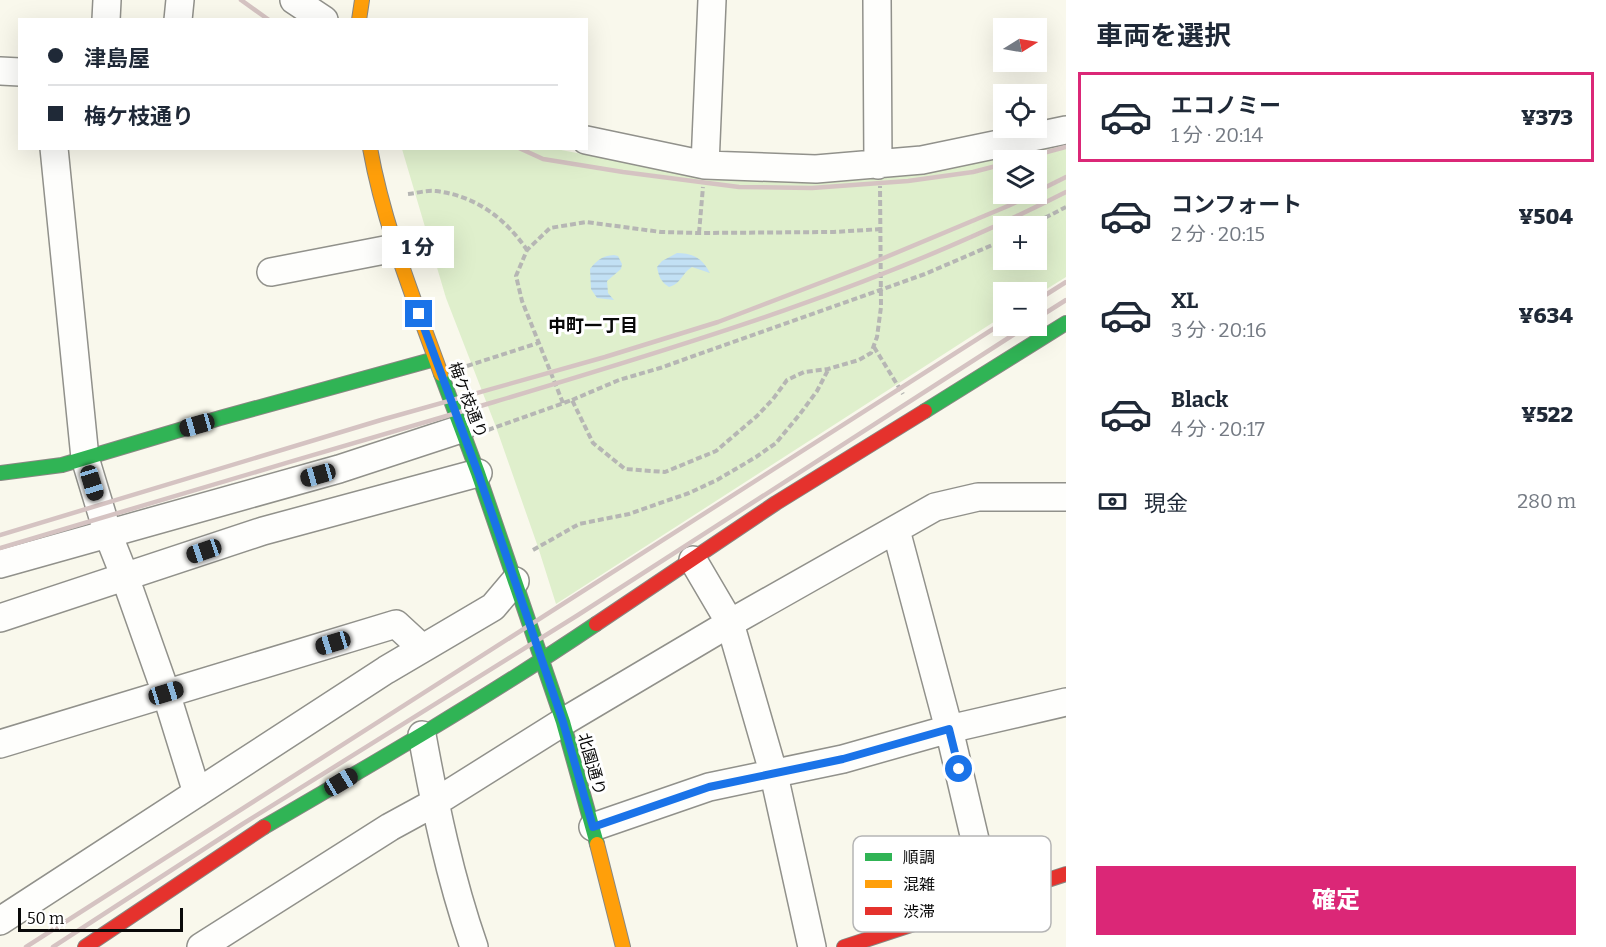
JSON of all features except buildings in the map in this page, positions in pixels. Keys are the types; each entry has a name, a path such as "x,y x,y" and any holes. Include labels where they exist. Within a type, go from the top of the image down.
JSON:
{"street":[{"path":"106,0 106,18"},
{"path":"178,18 180,0"},
{"path":"294,0 321,18"},
{"path":"359,18 362,0"},
{"path":"705,165 712,0"},
{"path":"877,0 878,165"},
{"path":"0,70 18,72"},
{"path":"588,140 705,165 816,169 922,160 1066,130"},
{"path":"54,150 85,458 108,534 166,693 197,793"},
{"name":"梅ケ枝通り","path":"370,150 375,176 395,248 435,359 475,429 478,473 542,661"},
{"path":"271,272 395,248"},
{"path":"85,947 261,829 422,735 542,661 776,503 1066,322"},
{"path":"0,473 62,465 220,418 435,359"},
{"path":"0,564 475,429"},
{"path":"0,618 263,531 478,473"},
{"path":"201,947 390,826 434,803 563,722 730,623 935,507 978,497 1066,497"},
{"path":"896,530 949,729 974,836"},
{"path":"693,560 730,623 774,775 812,947"},
{"path":"0,921 422,648 493,607 515,581"},
{"path":"0,744 396,624 422,648"},
{"name":"北園通り","path":"542,661 563,722 593,827 623,947"},
{"path":"593,827 709,787 843,759 949,729 1066,702"},
{"path":"422,735 434,803 465,922 474,947"},
{"path":"1051,879 1066,874"},
{"path":"844,947 889,932"}],"path":[{"path":"699,233 705,165"},
{"path":"572,400 593,443 626,469 665,472 716,451 757,416 787,380 804,372 828,369 859,360 871,353 878,337 881,288 882,229 878,165"},
{"path":"407,194 434,191 480,204 514,232 527,250"},
{"path":"1047,217 1066,207"},
{"path":"563,403 522,302 516,276 527,250 550,228 586,222 629,229 699,233 834,232 882,229"},
{"path":"475,429 572,400 619,380 660,368 925,274 993,245"},
{"path":"466,366 538,343"},
{"path":"874,346 917,416"},
{"path":"529,551 579,524 629,514 689,493 717,480 756,457 776,443 800,414 817,391 828,369"}],"green space":[{"path":"1066,140 1066,277 1047,289 1047,282 993,282 993,322 556,604 496,427 446,298 402,150 561,150 691,173 906,173 969,165 993,159 993,204 1047,204 1047,150 1027,150"}],"water":[{"path":"677,253 696,257 710,273 692,267 669,287 661,279 657,267 662,261"},
{"path":"618,256 622,264 621,269 607,281 608,293 614,300 597,298 591,289 590,269 600,259"}],"railway":[{"path":"241,0 266,18"},
{"path":"1047,152 1066,147"},
{"path":"523,150 543,159 739,187 812,188 908,181 973,172 993,167"},
{"path":"1047,186 1066,177"},
{"path":"0,548 713,335 927,256 1066,192"},
{"path":"0,535 381,420 605,357 718,322 867,265 1012,204"},
{"path":"1047,294 1066,282"},
{"path":"1047,312 1066,300"},
{"path":"26,947 993,329"},
{"path":"53,947 241,825 578,615 1011,336"}],"traffic: fast":[{"path":"925,411 1066,323"},
{"path":"0,473 62,465 220,418 435,359"},
{"path":"441,374 478,473 563,722 597,844"},
{"path":"264,827 473,703 596,624"}],"traffic: slow":[{"path":"359,18 362,0"},
{"path":"370,150 391,234 441,374"},
{"path":"597,844 623,947"}],"traffic: jam":[{"path":"596,624 776,503 925,411"},
{"path":"85,947 264,827"},
{"path":"1051,879 1066,874"},
{"path":"844,947 890,932"}],"district":[{"name":"中町一丁目","path":"593,326"}],"route":[{"path":"419,314 478,473 563,722 593,827 709,787 843,759 949,729 959,769"}]}
